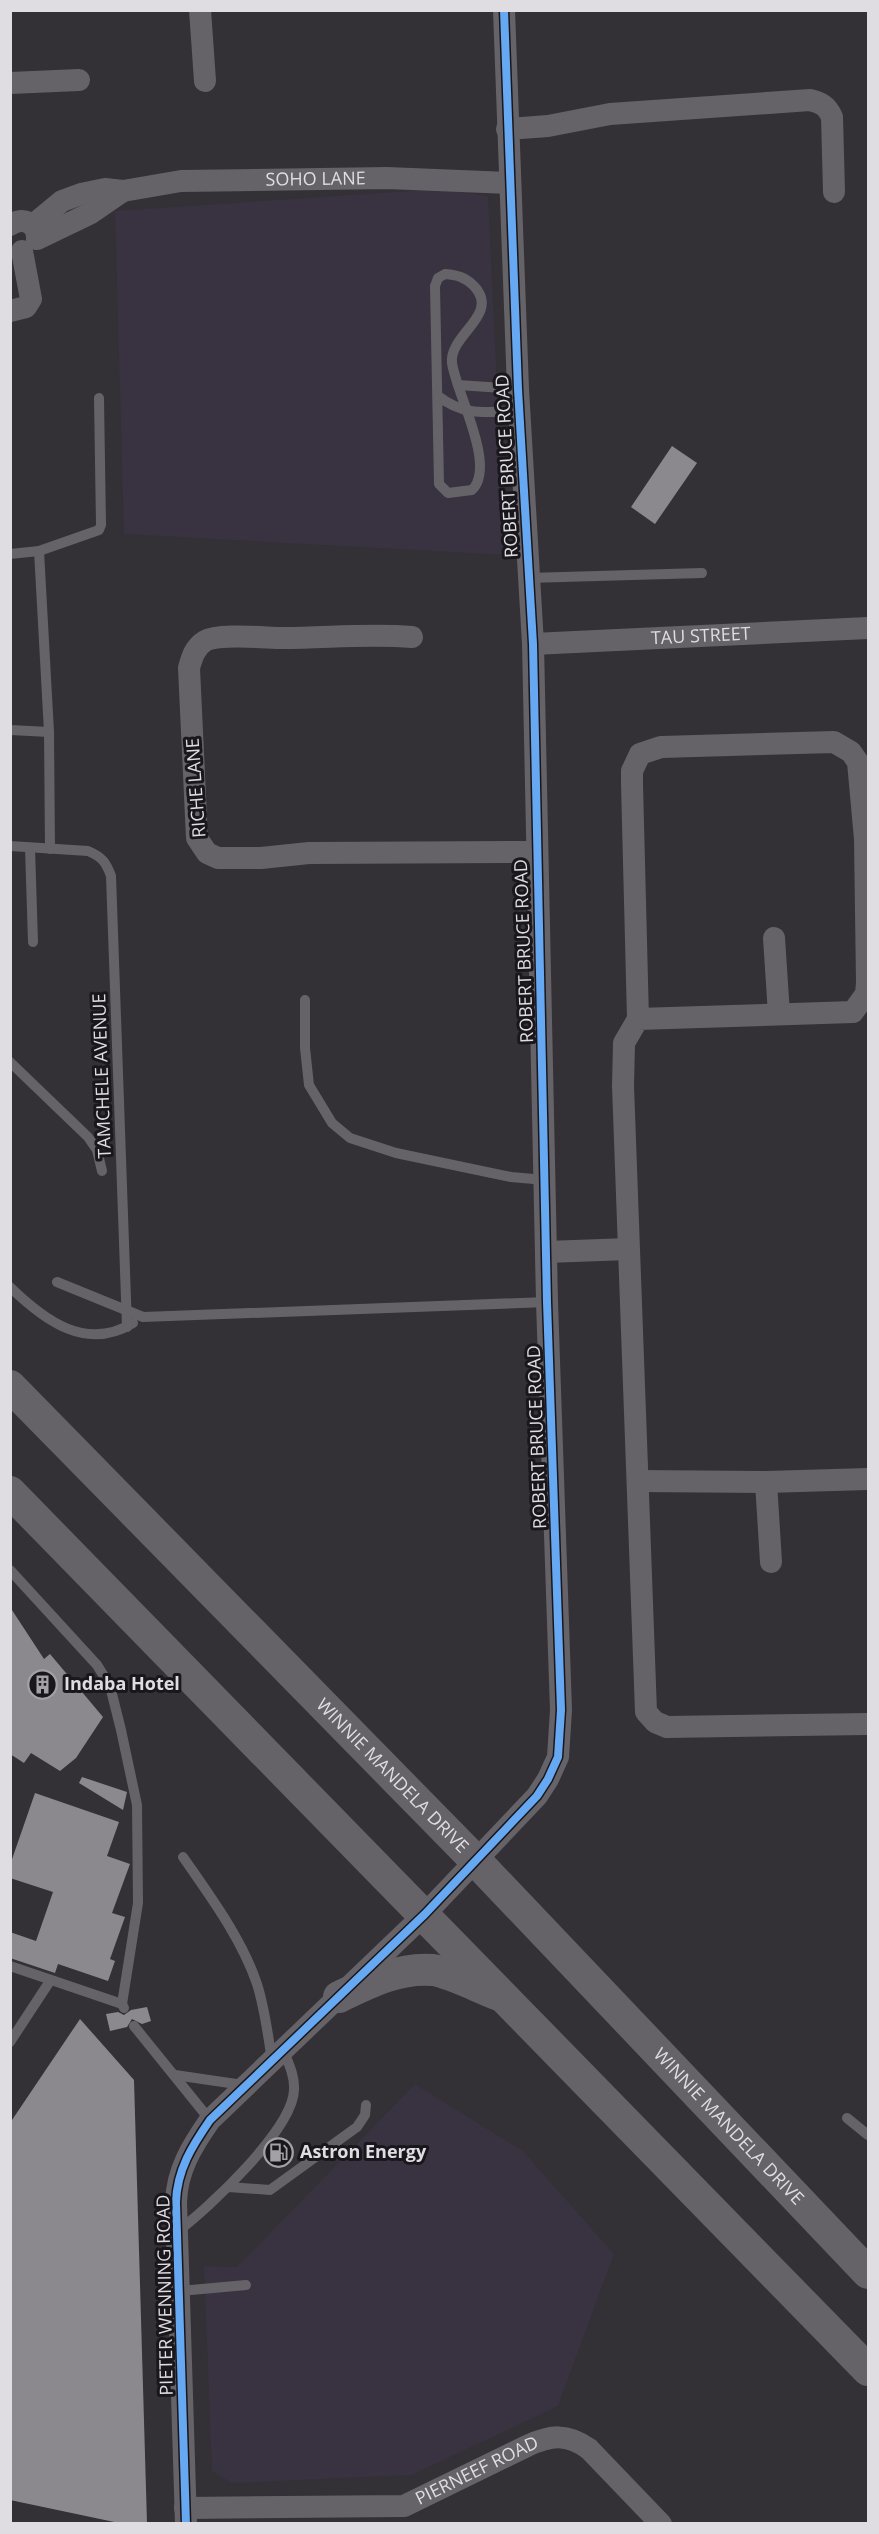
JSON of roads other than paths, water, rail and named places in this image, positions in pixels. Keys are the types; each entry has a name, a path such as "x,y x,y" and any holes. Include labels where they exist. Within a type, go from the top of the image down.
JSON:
{"main road":[{"name":"WINNIE MANDELA DRIVE","path":"10,1386 477,1862 868,2273"},
{"path":"10,1492 425,1914 868,2370"},
{"path":"339,1997 382,1977 404,1972 434,1970 508,1999"}],"street":[{"path":"200,10 205,81"},
{"name":"ROBERT BRUCE ROAD","path":"425,1914 477,1862 537,1796 558,1757 561,1710 547,1302 533,644 509,183 504,10"},
{"path":"10,83 78,80"},
{"path":"507,129 548,126 610,114 810,100 828,108 832,117 834,192"},
{"name":"SOHO LANE","path":"23,237 91,213 123,191 181,181 387,178 509,183"},
{"path":"10,311 26,306 31,299 23,237"},
{"name":"TAU STREET","path":"533,644 868,628"},
{"name":"RICHE LANE","path":"412,637 379,633 281,638 251,636 207,639 197,648 189,668 197,838 201,846 218,858 261,858 309,854 536,852"},
{"path":"638,1019 853,1012 866,994 865,838 858,762 851,752 834,742 661,747 640,754 632,771 638,1019 624,1043 623,1086 644,1700 650,1718 667,1727 868,1724"},
{"path":"774,938 779,1014"},
{"path":"547,1252 628,1249"},
{"path":"638,1481 766,1482 868,1479"},
{"path":"766,1482 771,1562"},
{"name":"PIETER WENNING ROAD","path":"185,2516 176,2202 180,2175 193,2146 210,2120 425,1914"},
{"name":"PIERNEEF ROAD","path":"185,2516 404,2515 546,2437 559,2436 576,2439 589,2449 661,2523"}],"lane":[{"path":"445,274 456,275 470,282 478,291 482,304 479,315 454,349 452,360 477,444 480,476 472,490 448,493 439,484 438,396 435,286 438,278 445,274"},
{"path":"458,385 519,400"},
{"path":"438,396 454,408 467,412 519,400"},
{"path":"10,555 39,550 99,530 101,525 99,398"},
{"path":"10,846 50,849 49,732 39,550"},
{"path":"528,578 702,573"},
{"path":"10,730 49,732"},
{"path":"30,848 33,942"},
{"name":"TAMCHELE AVENUE","path":"50,849 99,855 106,863 111,876 127,1327"},
{"path":"305,1000 305,1048 309,1085 332,1123 350,1138 396,1153 511,1177 546,1180"},
{"path":"10,1062 88,1137 97,1150 102,1171"},
{"path":"57,1282 143,1317 547,1302"},
{"path":"10,1287 33,1309 63,1328 93,1334 119,1331 143,1317"},
{"path":"10,1570 97,1665 110,1686 122,1730 137,1805 138,1893 124,2008 10,1966"},
{"path":"178,2231 203,2212 228,2187 272,2136 291,2107 294,2089 291,2070 277,2055 250,1968 207,1892 183,1857"},
{"path":"10,2042 50,1981"},
{"path":"134,2026 210,2120"},
{"path":"175,2075 247,2085"},
{"path":"228,2187 270,2190 357,2127 365,2115 366,2105"},
{"path":"847,2118 868,2135"},
{"path":"180,2291 246,2284"}],"place":[{"name":"Indaba Hotel","path":"43,1684"},
{"name":"Astron Energy","path":"279,2152"}]}
